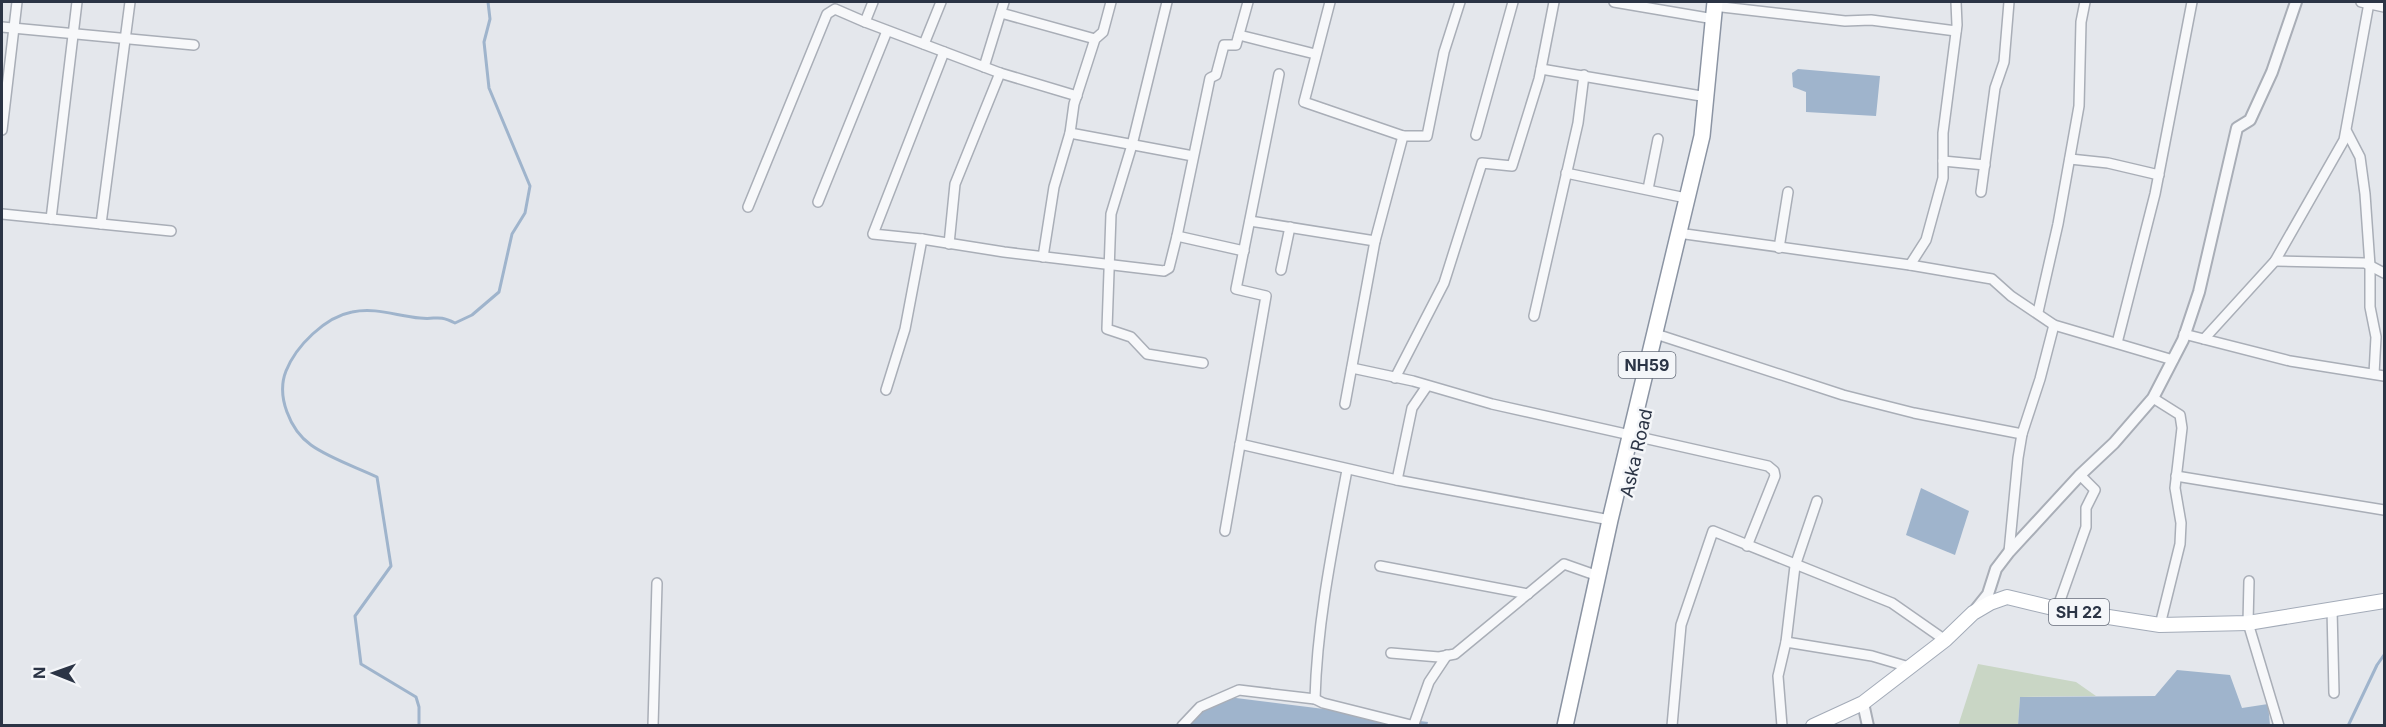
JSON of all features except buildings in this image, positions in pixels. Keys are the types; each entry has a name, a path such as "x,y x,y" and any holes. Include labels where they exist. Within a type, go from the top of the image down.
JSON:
{"highway":[{"name":"NH59","path":"1565,726 1610,520 1636,435 1682,234 1686,198 1702,136 1719,7"},
{"name":"Aska Road","path":"1573,726 1636,435 1662,336 1682,234 1710,132 1719,7"}],"main road":[{"name":"SH 22","path":"1813,726 1863,703 1946,640 1973,613 1990,603 2007,597 2057,609 2160,625 2248,624 2385,601"}],"street":[{"path":"2,130 17,2"},
{"path":"51,219 76,2"},
{"path":"100,224 130,2"},
{"path":"865,22 873,2"},
{"path":"924,44 941,2"},
{"path":"984,67 1004,2"},
{"path":"1043,257 1054,187 1070,133 1077,96 1095,39 1103,32 1111,2"},
{"path":"1167,2 1132,145 1111,214 1107,329 1131,337 1147,354 1203,363"},
{"path":"944,52 873,234 1164,271 1169,268 1177,236 1210,78 1215,75 1224,45 1236,45 1248,2"},
{"path":"1330,2 1304,102 1403,136 1427,136 1444,52 1460,2"},
{"path":"1476,135 1513,2"},
{"path":"1395,378 1444,283 1482,163 1512,166 1541,69 1554,2"},
{"path":"1614,2 1719,7 1845,21 1871,20 1956,31"},
{"path":"1910,265 1926,240 1943,178 1943,133 1956,31 1956,2"},
{"path":"1981,192 1995,88 2004,62 2009,2"},
{"path":"2038,312 2079,106 2082,22 2085,2"},
{"path":"2117,343 2159,175 2192,2"},
{"path":"1973,613 1988,594 1996,569 2009,552 2080,475 2114,443 2153,398 2173,360 2199,292 2237,128 2250,120 2272,72 2296,2"},
{"path":"2204,339 2275,261 2344,140 2365,2 2385,7"},
{"path":"748,207 827,14 835,9 1000,73 1077,96"},
{"path":"1001,13 1095,39"},
{"path":"2,27 194,45"},
{"path":"818,202 887,31"},
{"path":"1239,35 1315,54"},
{"path":"1541,69 1707,97"},
{"path":"949,244 955,184 1000,73"},
{"path":"1225,531 1266,296 1236,289 1279,74"},
{"path":"1534,316 1580,115 1584,75"},
{"path":"2347,132 2360,157 2370,266 2370,307 2376,337 2374,374"},
{"path":"1070,133 1193,156"},
{"path":"1345,404 1375,241 1403,136"},
{"path":"1648,189 1658,139"},
{"path":"2070,159 2108,163 2159,175"},
{"path":"1943,161 1985,165"},
{"path":"1566,173 1686,198"},
{"path":"1779,248 1788,192"},
{"path":"2,214 171,231"},
{"path":"1250,221 1375,241"},
{"path":"1281,270 1290,228"},
{"path":"1682,234 1910,265 1992,279 2054,325 2173,360"},
{"path":"1177,236 1244,251"},
{"path":"886,390 905,329 922,239"},
{"path":"2275,261 2365,263 2385,273"},
{"path":"2009,552 2022,434 2054,325"},
{"path":"2184,334 2290,361 2385,376"},
{"path":"1662,336 1843,395 1914,413 2022,434"},
{"path":"1352,368 1492,404 1768,465 1774,471 1775,476 1748,546"},
{"path":"1396,480 1412,408 1428,386"},
{"path":"2153,398 2180,416 2182,428 2175,488 2181,523 2180,544 2160,625"},
{"path":"1240,444 1347,470 1610,520"},
{"path":"1315,699 1316,665 1334,536 1347,470"},
{"path":"2057,609 2086,527 2086,508 2095,490 2080,475"},
{"path":"2176,476 2385,510"},
{"path":"1782,726 1778,676 1786,642 1795,566 1817,501"},
{"path":"1672,726 1681,625 1713,531 1795,566 1892,603 1946,640"},
{"path":"1391,653 1439,657 1455,654 1564,564 1598,576"},
{"path":"1380,566 1528,594"},
{"path":"2249,581 2248,624 2279,726"},
{"path":"653,726 657,583"},
{"path":"2332,609 2334,693"},
{"path":"1786,642 1872,656 1910,667"},
{"path":"1182,726 1200,707 1239,690 1315,699 1323,703 1414,725 1429,682 1447,655"},
{"path":"1863,703 1868,726"}],"green space":[{"path":"1978,664 2076,682 2096,696 2020,697 2018,725 1958,726"}],"water":[{"path":"1798,69 1880,76 1876,116 1806,112 1806,92 1793,87 1792,73"},
{"path":"1921,488 1969,511 1955,555 1906,535"},
{"path":"2177,670 2230,675 2242,708 2268,704 2270,725 2018,725 2020,697 2155,696"},
{"path":"1212,695 1428,722 1427,726 1188,726"}],"waterway":[{"path":"419,726 419,707 416,697 361,664 355,616 391,566 377,477 326,454 303,439 287,412 283,381 291,361 304,343 322,326 342,315 361,311 386,312 420,318 440,318 455,323 472,315 499,292 512,234 525,213 530,186 489,88 484,42 490,19 488,2"},
{"path":"2348,726 2384,655"}]}
